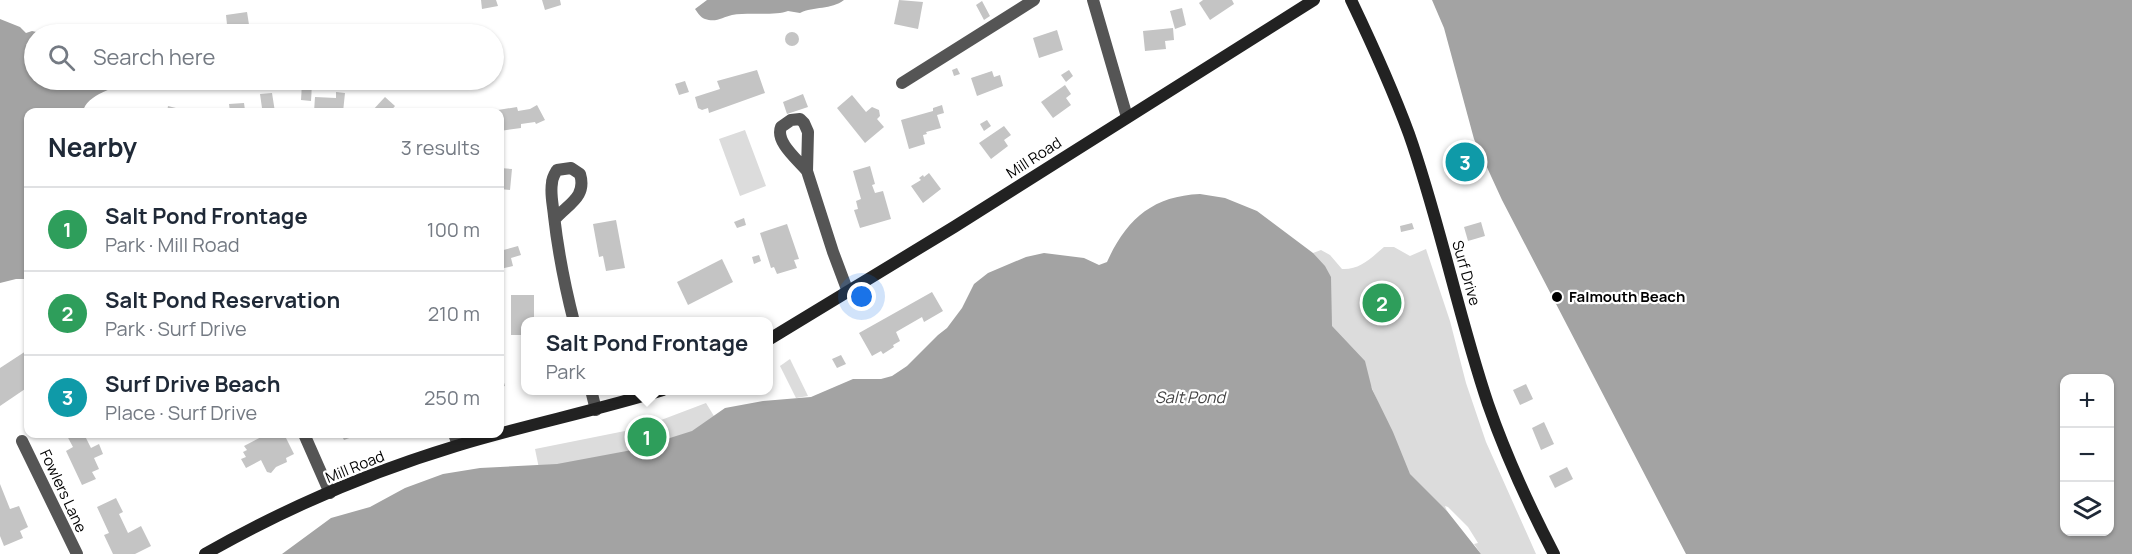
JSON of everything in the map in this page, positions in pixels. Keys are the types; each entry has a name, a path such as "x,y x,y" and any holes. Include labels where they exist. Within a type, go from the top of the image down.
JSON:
{"street":[{"path":"902,82 1034,0"},
{"path":"1093,0 1127,117"},
{"name":"Mill Road","path":"773,337 954,227 1314,0"},
{"name":"Surf Drive","path":"1351,0 1409,134 1492,415 1518,480 1554,554"},
{"path":"807,171 848,292"},
{"path":"555,219 573,317"},
{"path":"592,395 596,410"},
{"name":"Mill Road","path":"504,430 596,410 646,395"},
{"path":"306,438 330,493"},
{"name":"Mill Road","path":"205,554 261,524 456,440"},
{"name":"Fowlers Lane","path":"22,441 76,554"}],"shaded area":[{"path":"745,130 766,186 740,196 719,139"},
{"path":"1384,247 1394,247 1410,256 1426,249 1486,442 1536,554 1481,554 1474,544 1478,543 1468,527 1448,507 1445,506 1447,511 1412,481 1371,386 1325,326 1313,253 1321,250 1330,255 1342,269 1348,269 1365,263"},
{"path":"790,359 808,396 796,398 780,366"},
{"path":"706,403 720,426 541,478 535,449 640,428"}],"water":[{"path":"707,0 844,0 834,5 800,13 788,11 738,14 709,20 699,15 695,9"},
{"path":"1432,0 2132,0 2132,554 1686,554 1502,200 1474,139 1444,28"},
{"path":"0,19 24,31 24,90 108,90 96,96 84,108 24,108 24,279 0,283"},
{"name":"Salt Pond","path":"1200,194 1225,198 1257,211 1313,253 1325,266 1331,277 1332,326 1365,361 1372,389 1410,474 1447,511 1481,554 282,554 331,518 370,507 405,488 443,474 480,468 557,464 632,450 692,431 725,408 763,401 811,397 853,379 881,379 892,376 907,366 947,328 962,308 974,284 988,273 1026,257 1044,253 1084,258 1099,265 1107,262 1114,247 1132,223 1154,205 1183,196"}],"building":[{"path":"481,0 496,0 498,6 482,9"},
{"path":"542,0 560,0 561,5 545,10"},
{"path":"899,0 923,2 918,29 894,24"},
{"path":"1203,0 1232,0 1234,4 1210,20 1199,3"},
{"path":"982,1 990,16 984,20 976,5"},
{"path":"1182,8 1186,25 1175,29 1170,11"},
{"path":"247,12 249,24 227,24 226,15"},
{"path":"1173,28 1174,40 1165,41 1166,49 1145,51 1143,31"},
{"path":"1057,30 1063,50 1039,58 1033,38"},
{"path":"792,32 797,34 799,39 797,44 792,46 787,44 785,39 787,34"},
{"path":"957,68 960,74 954,76 952,70"},
{"path":"757,70 765,93 709,113 708,108 702,110 698,108 695,97 720,89 717,81"},
{"path":"1069,70 1073,76 1066,82 1061,75"},
{"path":"992,71 994,77 1000,75 1003,86 977,96 971,78"},
{"path":"685,81 689,92 679,95 675,84"},
{"path":"1065,85 1071,94 1066,98 1071,105 1053,118 1041,102"},
{"path":"302,90 312,90 311,101 301,100"},
{"path":"336,92 345,93 343,108 314,108 315,97 336,98"},
{"path":"272,93 274,108 262,108 260,94"},
{"path":"803,94 808,107 787,114 783,102"},
{"path":"852,95 866,112 872,107 879,110 880,116 877,119 884,127 865,143 837,108"},
{"path":"385,97 395,106 393,108 375,108"},
{"path":"244,103 245,108 230,108 229,104"},
{"path":"537,105 545,120 536,124 535,122 521,124 521,128 504,130 504,109 517,107 518,111"},
{"path":"942,105 944,113 937,115 941,128 926,132 927,134 923,135 925,144 909,149 901,120 933,111 933,108"},
{"path":"987,120 991,126 984,131 980,124"},
{"path":"1004,126 1011,135 1004,140 1008,146 991,159 979,143"},
{"path":"870,166 875,193 883,191 891,219 860,228 854,210 858,209 856,201 861,199 853,171"},
{"path":"504,168 512,169 510,190 504,189"},
{"path":"929,173 941,189 923,203 911,186 921,180 919,178 923,175 924,177"},
{"path":"744,218 746,225 737,228 734,222"},
{"path":"616,220 625,268 606,271 603,256 599,257 593,224"},
{"path":"1481,222 1485,236 1468,241 1464,227"},
{"path":"1412,223 1414,229 1401,232 1400,226"},
{"path":"787,224 799,259 794,260 797,268 777,274 774,267 771,268 760,233"},
{"path":"518,246 521,255 511,258 513,266 504,268 504,250"},
{"path":"759,255 761,261 754,264 752,257"},
{"path":"722,259 733,282 688,305 677,282"},
{"path":"932,292 943,311 924,322 922,317 896,332 900,341 893,345 894,347 883,354 881,351 872,356 859,333"},
{"path":"511,295 534,295 534,317 521,317 521,335 511,335"},
{"path":"24,352 24,390 0,406 0,368"},
{"path":"841,355 846,364 837,368 832,359"},
{"path":"1526,384 1533,399 1520,405 1513,390"},
{"path":"1544,422 1554,444 1541,450 1532,428"},
{"path":"68,438 86,438 91,448 99,444 103,454 94,458 99,469 92,472 96,479 82,485 66,451 73,447"},
{"path":"259,438 286,438 294,454 286,458 287,462 276,467 271,473 267,472 261,460 246,468 241,459 246,457 243,452 247,450 244,446"},
{"path":"1567,467 1573,479 1555,488 1549,476"},
{"path":"0,484 10,509 19,506 28,527 20,531 23,538 4,546 0,536"},
{"path":"116,498 123,512 119,514 128,533 141,526 151,546 135,554 113,554 104,535 109,533 97,507"}],"place":[{"name":"Surf Drive Beach","path":"1465,162"},
{"name":"Falmouth Beach","path":"1557,297"},
{"name":"Salt Pond Reservation","path":"1382,303"},
{"name":"Salt Pond Frontage","path":"647,437"}]}
